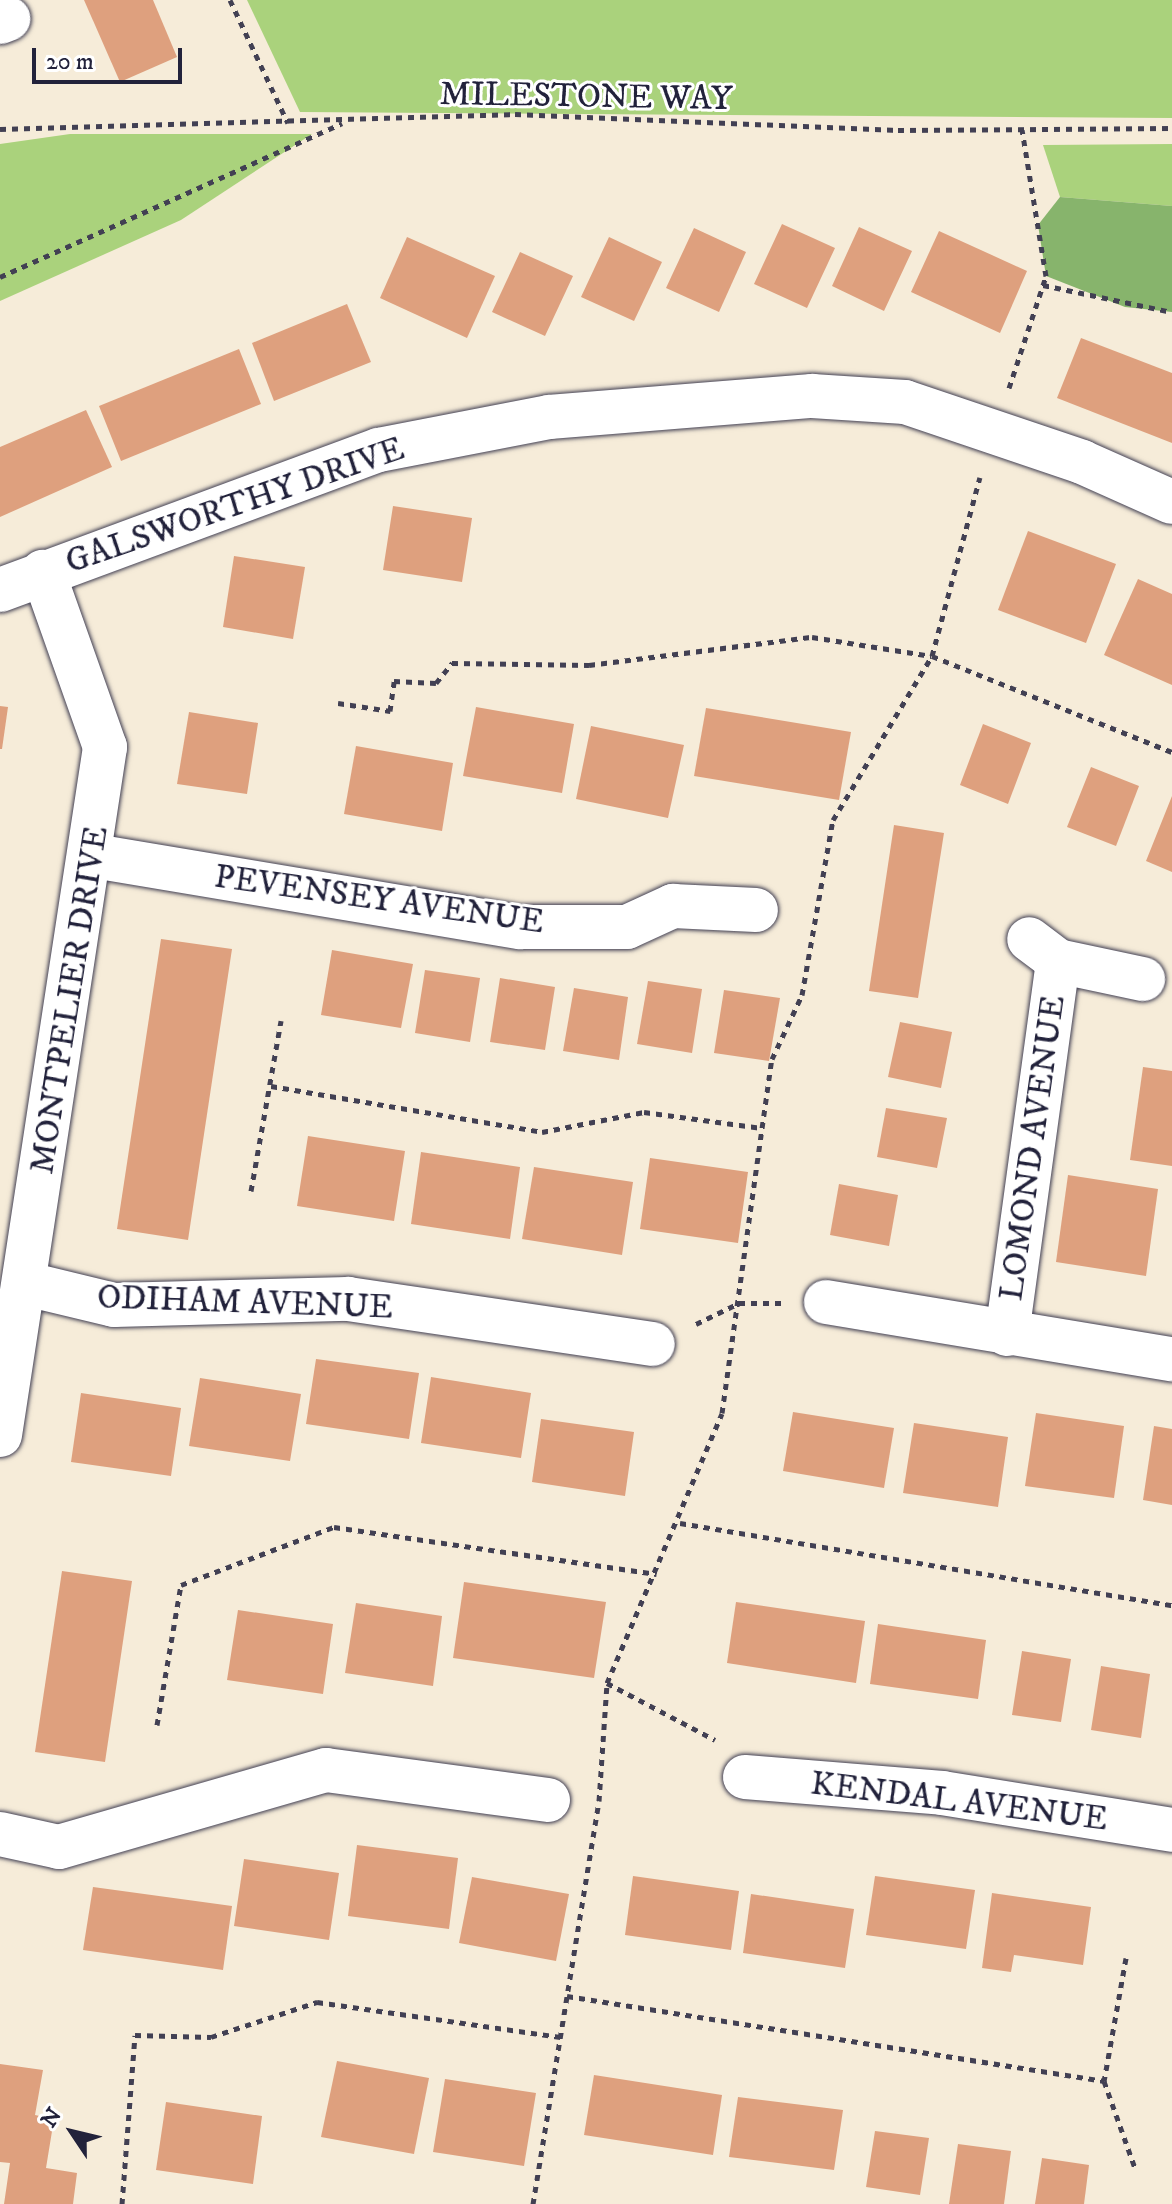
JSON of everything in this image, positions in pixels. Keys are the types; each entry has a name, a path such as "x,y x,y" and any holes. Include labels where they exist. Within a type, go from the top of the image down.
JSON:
{"street":[{"name":"GALSWORTHY DRIVE","path":"0,590 379,450 549,417 812,396 905,402 995,433 1172,502"},
{"name":"MONTPELIER DRIVE","path":"0,1435 27,1284 94,856 105,747 43,572"},
{"name":"PEVENSEY AVENUE","path":"94,856 520,927 627,927 673,906 756,910"},
{"name":"LOMOND AVENUE","path":"1007,1334 1044,950 1143,979"},
{"name":"ODIHAM AVENUE","path":"27,1284 114,1305 348,1299 653,1344"},
{"name":"LOMOND AVENUE","path":"826,1302 1172,1359"},
{"path":"0,1834 59,1847 326,1770 548,1800"},
{"name":"KENDAL AVENUE","path":"745,1777 942,1793 1172,1830"}],"path":[{"path":"230,0 288,123"},
{"name":"MILESTONE WAY","path":"1,127 288,123 515,114 1022,130 1172,128"},
{"path":"0,277 346,121"},
{"path":"533,2204 599,1801 607,1683 680,1523 722,1413 772,1059 802,995 833,820 932,656 995,433 1043,285 1022,130"},
{"path":"1043,285 1172,312"},
{"path":"338,703 390,711 394,681 436,683 452,663 589,665 812,637 932,656 1172,752"},
{"path":"251,1191 281,1021"},
{"path":"271,1086 542,1132 644,1112 762,1128"},
{"path":"680,1523 1172,1605"},
{"path":"157,1725 181,1585 334,1527 657,1574"},
{"path":"607,1683 710,1733 745,1777"},
{"path":"1126,1958 1104,2081 1135,2168"},
{"path":"567,1996 1104,2081"},
{"path":"122,2204 135,2035 211,2037 317,2002 560,2037"}],"green space":[{"path":"247,0 1172,0 1172,118 300,112"},
{"path":"70,134 312,134 181,220 0,301 0,144"},
{"path":"1172,144 1172,206 1060,197 1043,145"},
{"path":"1060,197 1172,206 1172,312 1125,307 1046,276 1038,225"}],"building":[{"path":"84,0 153,0 177,57 120,82"},
{"path":"782,224 835,248 807,308 754,284"},
{"path":"859,227 912,251 884,311 832,286"},
{"path":"694,228 746,252 719,312 666,288"},
{"path":"939,231 1027,271 1000,333 911,292"},
{"path":"407,237 495,276 467,338 380,298"},
{"path":"609,237 662,262 634,321 581,297"},
{"path":"520,252 573,276 545,336 492,312"},
{"path":"347,304 371,362 274,401 252,343"},
{"path":"1081,338 1172,373 1172,443 1057,398"},
{"path":"239,349 261,404 121,461 99,406"},
{"path":"86,410 112,467 0,517 0,447"},
{"path":"393,506 472,518 462,582 383,570"},
{"path":"1028,531 1116,564 1086,643 998,610"},
{"path":"234,556 305,567 293,639 223,627"},
{"path":"1138,579 1172,594 1172,685 1104,655"},
{"path":"0,706 8,707 2,749 0,749"},
{"path":"476,707 574,724 562,793 463,776"},
{"path":"706,708 851,732 839,800 694,776"},
{"path":"189,712 258,723 247,794 177,784"},
{"path":"983,724 1031,743 1008,804 960,785"},
{"path":"591,726 684,745 668,818 576,799"},
{"path":"356,746 453,763 442,831 344,814"},
{"path":"1091,767 1139,786 1116,846 1067,827"},
{"path":"1172,796 1172,872 1146,861"},
{"path":"894,825 944,833 918,998 869,991"},
{"path":"161,939 232,949 188,1240 117,1229"},
{"path":"332,950 413,964 401,1028 321,1015"},
{"path":"425,970 480,978 470,1042 415,1033"},
{"path":"500,978 555,987 545,1050 490,1042"},
{"path":"648,981 702,989 692,1053 637,1044"},
{"path":"574,988 628,997 619,1060 563,1051"},
{"path":"724,990 780,998 769,1061 714,1053"},
{"path":"900,1022 952,1032 941,1088 888,1077"},
{"path":"1143,1067 1172,1071 1172,1166 1130,1160"},
{"path":"886,1108 947,1118 937,1168 877,1157"},
{"path":"308,1136 405,1151 394,1221 297,1206"},
{"path":"421,1152 520,1167 510,1239 411,1224"},
{"path":"650,1158 748,1172 738,1243 640,1229"},
{"path":"534,1167 633,1182 622,1255 522,1239"},
{"path":"1068,1175 1158,1189 1146,1276 1056,1262"},
{"path":"839,1184 898,1195 889,1246 830,1235"},
{"path":"316,1359 419,1373 409,1439 306,1424"},
{"path":"431,1377 531,1393 521,1458 421,1443"},
{"path":"200,1378 301,1394 290,1461 189,1446"},
{"path":"81,1393 181,1408 171,1476 71,1462"},
{"path":"793,1412 894,1428 884,1488 783,1471"},
{"path":"1036,1413 1124,1426 1114,1498 1025,1486"},
{"path":"541,1419 634,1432 625,1496 532,1482"},
{"path":"914,1423 1008,1437 998,1507 903,1493"},
{"path":"1154,1426 1172,1429 1172,1505 1143,1500"},
{"path":"62,1571 132,1581 105,1762 35,1752"},
{"path":"464,1582 606,1602 594,1678 453,1658"},
{"path":"736,1602 865,1621 856,1683 727,1663"},
{"path":"356,1603 442,1616 433,1686 345,1673"},
{"path":"238,1610 333,1624 323,1694 227,1680"},
{"path":"878,1624 986,1640 978,1699 870,1684"},
{"path":"1022,1651 1071,1659 1061,1722 1012,1715"},
{"path":"1101,1666 1150,1674 1141,1738 1091,1730"},
{"path":"357,1845 458,1858 449,1929 348,1916"},
{"path":"244,1859 339,1873 329,1940 234,1926"},
{"path":"633,1876 739,1891 731,1950 625,1935"},
{"path":"875,1876 975,1890 966,1949 866,1935"},
{"path":"472,1877 569,1894 556,1961 459,1943"},
{"path":"93,1887 232,1906 223,1970 83,1950"},
{"path":"992,1893 1091,1907 1083,1965 1014,1955 1011,1972 982,1968"},
{"path":"751,1894 854,1909 845,1968 743,1953"},
{"path":"337,2061 429,2078 414,2154 321,2137"},
{"path":"0,2064 43,2070 35,2115 54,2119 46,2168 77,2173 73,2204 4,2204 10,2163 0,2162"},
{"path":"594,2075 722,2095 713,2155 584,2135"},
{"path":"445,2079 536,2093 524,2166 433,2152"},
{"path":"738,2097 843,2110 834,2170 729,2157"},
{"path":"166,2102 262,2116 253,2184 156,2170"},
{"path":"875,2131 929,2138 920,2195 866,2187"},
{"path":"958,2144 1011,2151 1004,2204 949,2204"},
{"path":"1042,2158 1089,2165 1084,2204 1035,2204"}]}
